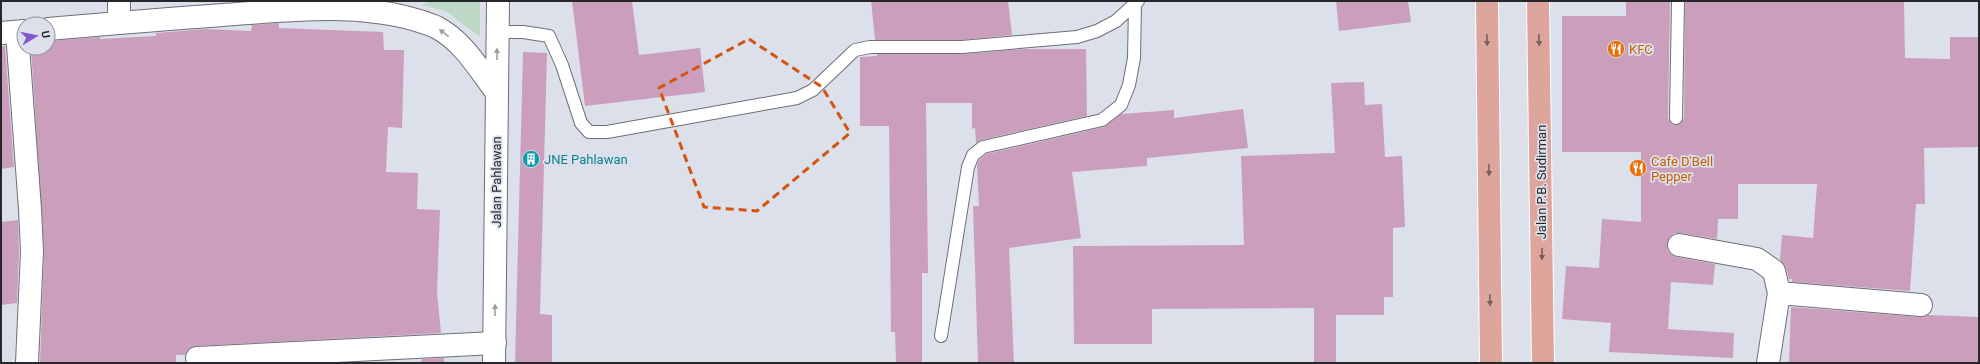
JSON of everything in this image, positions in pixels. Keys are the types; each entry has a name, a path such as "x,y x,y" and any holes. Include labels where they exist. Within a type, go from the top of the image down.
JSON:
{"main road":[{"path":"1487,1 1491,363"},
{"name":"Jalan P.B. Sudirman","path":"1538,1 1541,103 1543,363"}],"street":[{"path":"119,1 119,23"},
{"name":"Jalan Pahlawan","path":"495,353 498,1"},
{"path":"56,28 342,4 393,13 416,19 437,28 464,48 497,93"},
{"path":"14,32 30,208 32,251 27,363"},
{"path":"1679,245 1757,259 1774,271 1779,293 1768,363"},
{"path":"1779,293 1921,305"},
{"path":"197,358 495,353"}],"lane":[{"path":"1676,118 1678,1"},
{"path":"497,32 523,32 549,36 562,65 581,124 589,132 607,132 797,98 813,90 855,50 870,46 962,47 1077,37 1097,31 1116,21 1137,3"},
{"path":"941,336 968,167 973,155 983,147 1102,120 1121,105 1129,85 1134,58 1137,3"}],"highlighted area":[{"path":"749,39 822,87 850,133 757,211 704,207 659,88"}],"green space":[{"path":"430,1 480,1 480,37 446,11 422,5"}],"building":[{"path":"572,1 632,1 639,55 700,48 705,92 585,106"},
{"path":"871,1 1008,1 1012,35 962,40 875,40"},
{"path":"1336,1 1408,1 1411,22 1339,31"},
{"path":"1626,1 1670,1 1668,118 1670,122 1675,125 1680,124 1684,118 1685,1 1904,1 1905,58 1950,59 1950,37 1979,37 1979,147 1924,148 1925,204 1916,204 1910,291 1792,282 1792,279 1789,279 1786,268 1780,260 1782,235 1813,238 1817,184 1738,184 1738,219 1718,219 1717,239 1674,233 1667,243 1667,250 1676,257 1715,264 1713,285 1671,282 1668,329 1734,333 1733,358 1609,352 1611,323 1562,319 1566,266 1599,268 1602,219 1641,222 1641,152 1562,152 1562,16 1626,16"},
{"path":"279,23 279,28 383,32 384,50 404,50 402,128 388,127 386,172 418,173 417,209 440,210 437,292 441,333 196,346 190,348 185,355 176,355 176,362 40,363 44,250 32,56 56,56 56,40 100,37 100,39 156,36 156,33 205,29 251,31 252,25"},
{"path":"1,46 5,46 14,167 1,169"},
{"path":"1024,49 1086,49 1087,116 981,140 976,143 975,128 972,129 972,103 926,103 928,273 922,273 922,363 896,363 895,332 891,332 889,126 860,126 860,57 877,56 877,54 963,54"},
{"path":"523,52 547,53 540,314 552,315 552,363 515,363"},
{"path":"1364,82 1365,105 1382,104 1385,157 1402,156 1405,227 1393,228 1393,297 1384,297 1384,315 1336,315 1336,363 1314,363 1314,308 1152,309 1152,344 1074,344 1073,246 1244,245 1241,156 1335,153 1331,83"},
{"path":"1243,109 1248,148 1147,158 1147,166 1072,172 1081,238 1009,248 1014,363 978,363 973,206 979,206 977,165 979,160 986,154 1104,127 1121,114 1174,110 1174,118"},
{"path":"18,220 19,251 17,303 1,305 1,222"},
{"path":"1791,307 1920,317 1928,315 1979,317 1979,363 1789,363"},
{"path":"444,358 444,363 421,363 422,359"}],"place":[{"name":"KFC","path":"1616,49"},
{"name":"JNE Pahlawan","path":"531,159"},
{"name":"Cafe D'Bell Pepper","path":"1638,168"}]}
